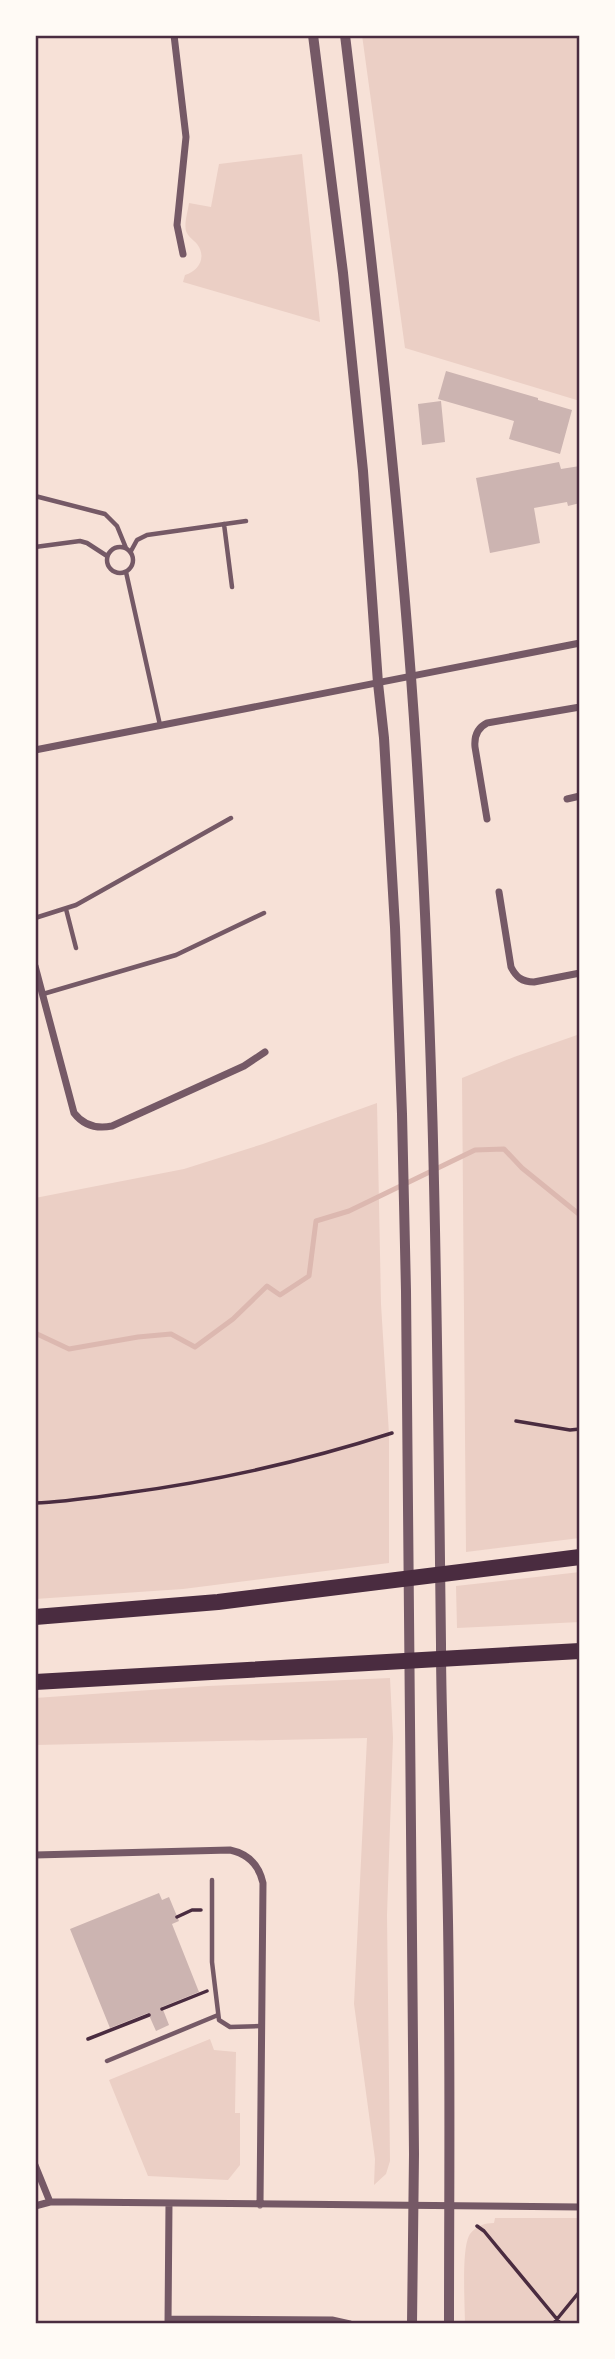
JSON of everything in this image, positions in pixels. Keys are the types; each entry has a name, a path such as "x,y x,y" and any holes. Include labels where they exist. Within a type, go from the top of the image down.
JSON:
{"highway":[{"path":"35,1617 218,1602 580,1558"},
{"path":"35,1682 580,1651"}],"street":[{"path":"174,35 186,137 177,225 183,254"},
{"path":"313,35 338,234 363,471 392,876 403,1138 413,2126 412,2324"},
{"path":"345,35 379,319 411,677 423,861 436,1202 442,1741 447,1877 449,2324"},
{"path":"35,750 580,643"},
{"path":"487,819 475,747 475,737 479,729 487,723 580,707"},
{"path":"567,799 580,796"},
{"path":"499,892 511,967 518,977 523,981 534,982 580,973"},
{"path":"35,966 74,1113 81,1121 91,1126 112,1126 244,1066 265,1052"},
{"path":"35,1855 230,1850 250,1859 259,1870 263,1883 260,2205"},
{"path":"35,2165 50,2202"},
{"path":"35,2206 50,2202 580,2207"},
{"path":"169,2203 168,2322 332,2320 350,2324"}],"lane":[{"path":"35,496 105,514 117,526 128,549 133,563 126,572"},
{"path":"128,549 146,535 246,521"},
{"path":"224,524 232,587"},
{"path":"35,547 80,541 107,556 109,568 114,572 126,572"},
{"path":"107,556 115,547 128,549"},
{"path":"126,572 160,726"},
{"path":"35,918 66,909 231,818"},
{"path":"66,909 76,948"},
{"path":"40,991 176,954 264,913"},
{"path":"212,1880 212,1962 218,2015 222,2024 230,2027 262,2026"},
{"path":"107,2061 218,2015"}],"path":[{"path":"516,1421 570,1430 580,1429"},
{"path":"35,1503 56,1503 175,1487 282,1465 392,1433"},
{"path":"177,1917 192,1910 212,1910"},
{"path":"162,2009 215,1988"},
{"path":"88,2039 149,2015"},
{"path":"477,2226 561,2324"},
{"path":"553,2324 580,2291"}],"shaded area":[{"path":"362,35 580,35 580,401 405,348"},
{"path":"302,154 320,322 183,282 185,275 198,267 201,258 200,249 186,231 189,203 211,207 219,164"},
{"path":"580,1034 580,1538 466,1552 462,1078"},
{"path":"377,1103 381,1304 389,1434 389,1563 183,1589 35,1599 35,1198 184,1169"},
{"path":"580,1572 580,1622 457,1628 456,1586"},
{"path":"390,1678 393,1738 387,1915 390,2161 386,2174 374,2185 375,2159 354,2004 367,1738 35,1745 35,1698 208,1686"},
{"path":"210,2039 214,2050 236,2052 235,2113 240,2113 240,2165 228,2180 148,2176 109,2080"},
{"path":"495,2218 580,2218 580,2324 465,2324 464,2263 467,2241 475,2229 494,2223"}],"building":[{"path":"446,371 572,410 560,454 509,439 514,421 438,399"},
{"path":"441,401 445,442 422,445 418,404"},
{"path":"559,462 561,469 580,466 580,503 568,506 567,502 534,508 540,543 490,553 476,478"},
{"path":"159,1893 162,1900 169,1897 179,1921 172,1924 199,1992 162,2007 169,2025 156,2031 148,2013 110,2028 70,1929"}],"waterway":[{"path":"35,1333 69,1349 171,1334 195,1347 233,1319 267,1286 280,1295 309,1276 316,1221 349,1211 475,1150 504,1149 522,1168 580,1215"}]}
